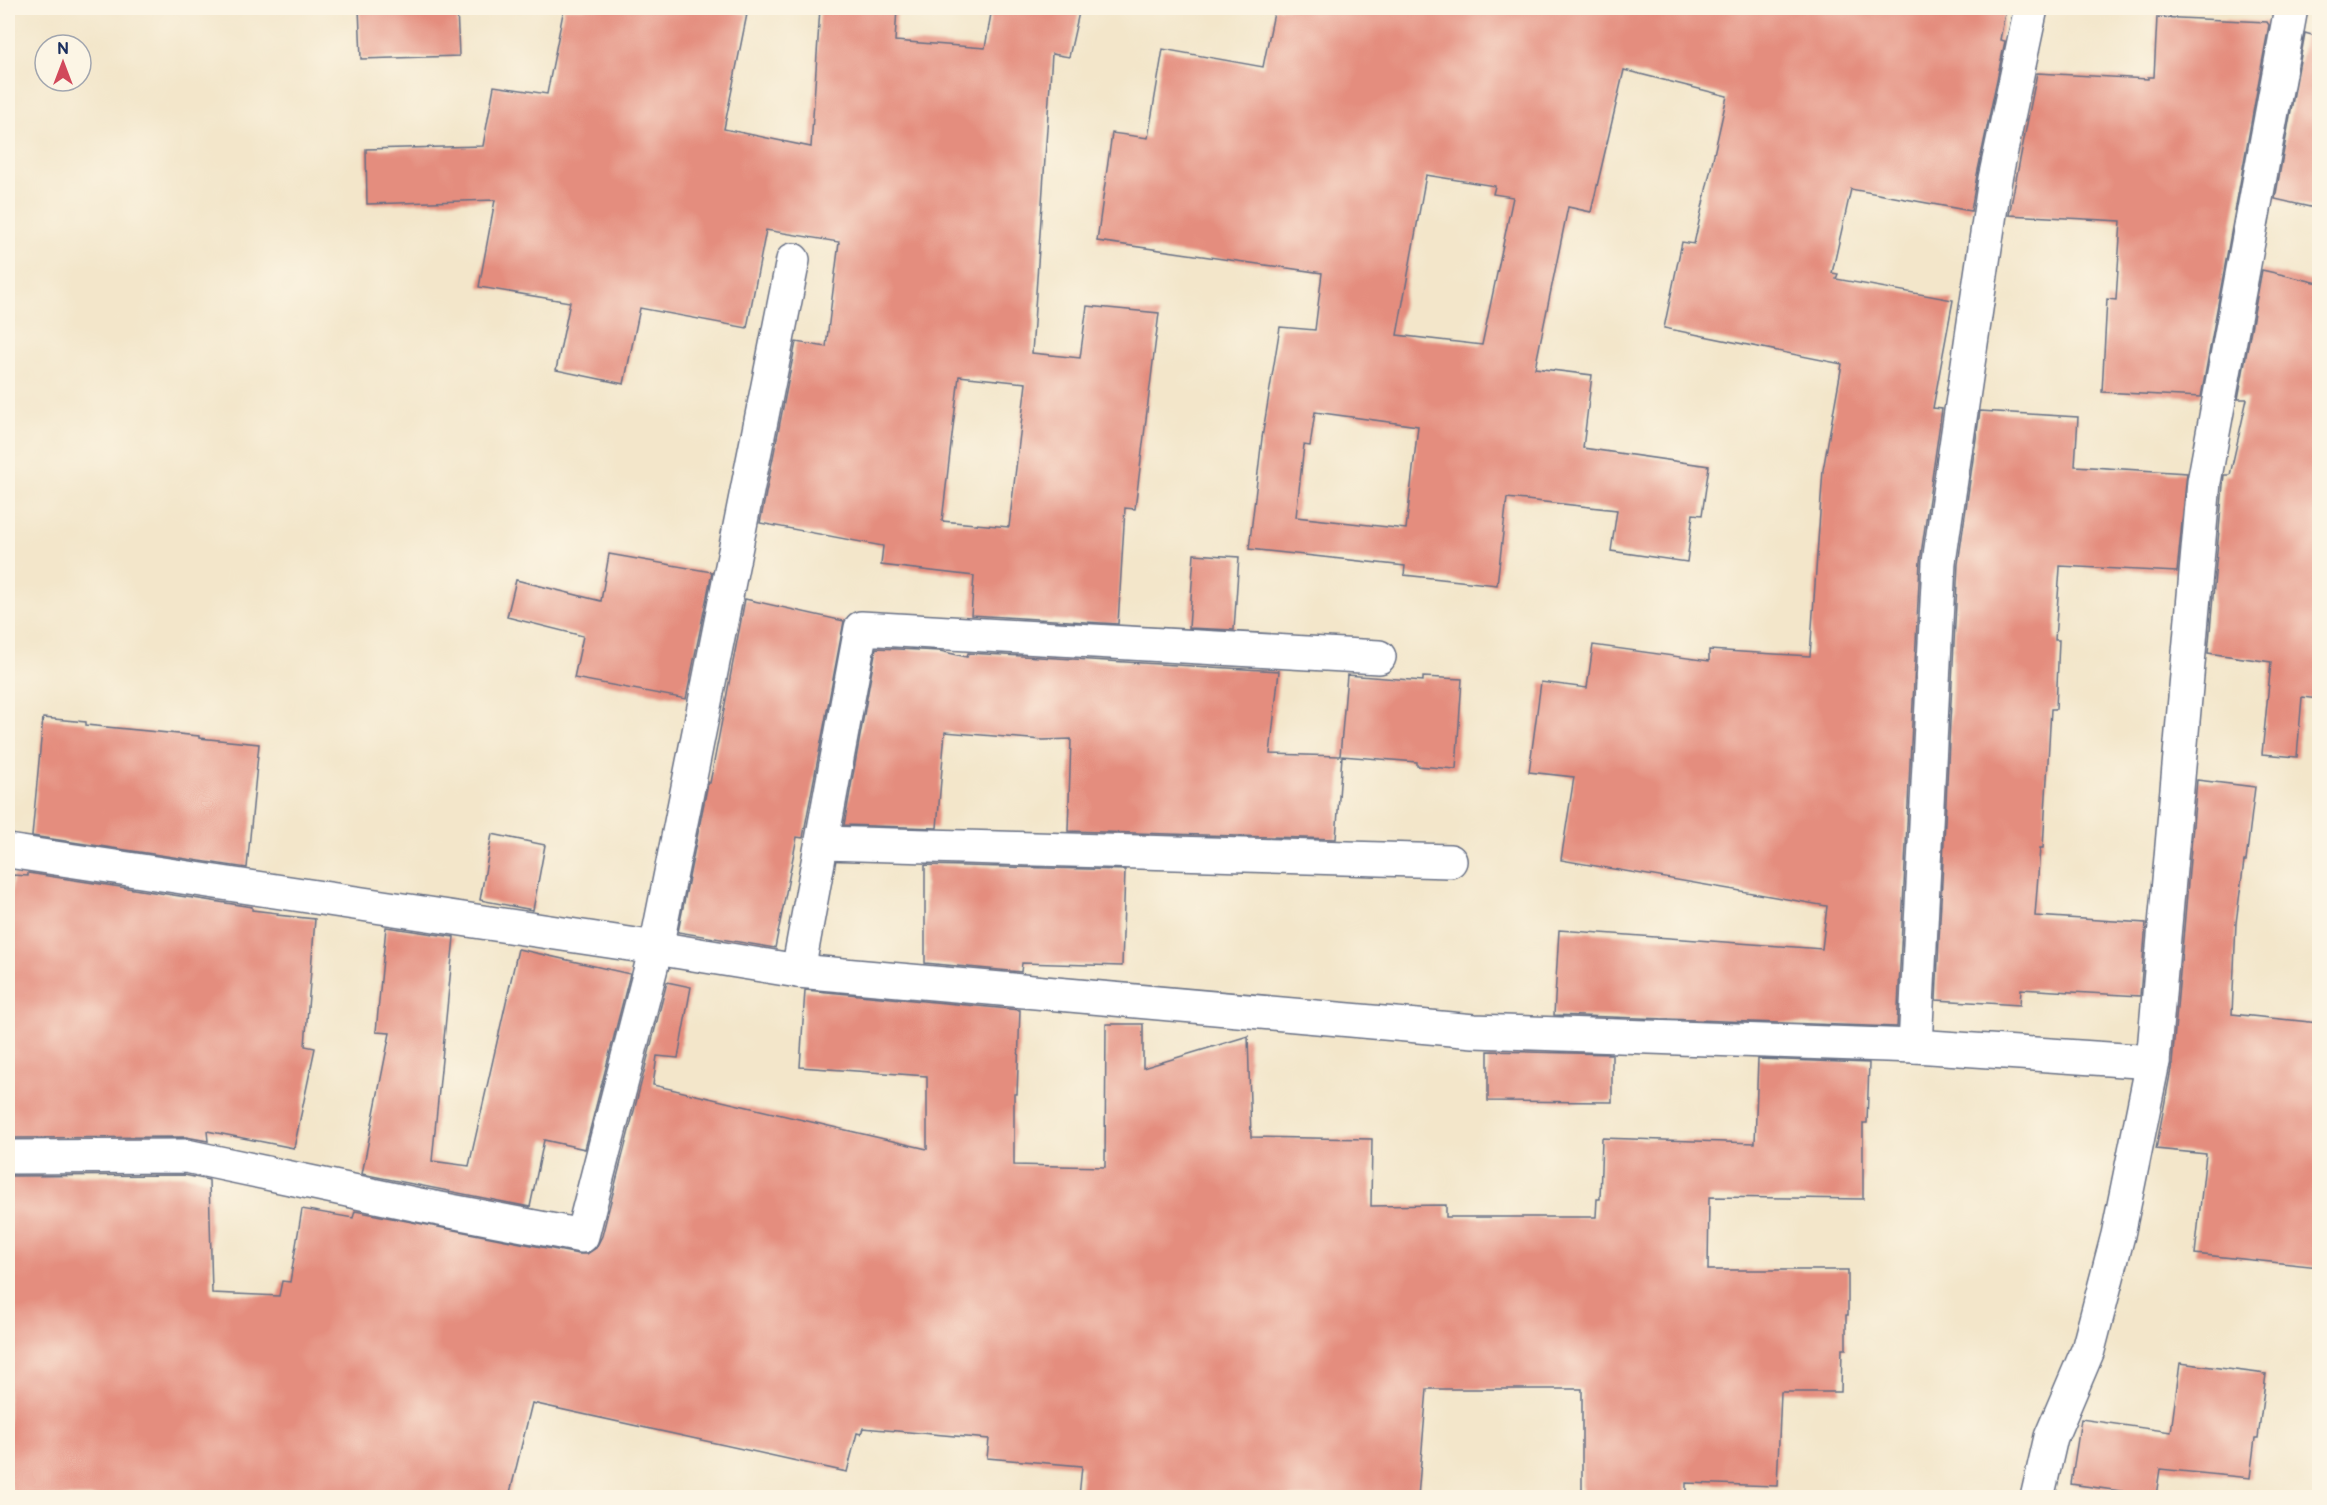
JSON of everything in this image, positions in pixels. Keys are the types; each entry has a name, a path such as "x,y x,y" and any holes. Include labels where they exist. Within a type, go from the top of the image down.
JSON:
{"street":[{"path":"1915,1046 1939,562 1995,179 2031,8"},
{"path":"2037,1497 2051,1437 2088,1350 2118,1235 2153,1062 2204,482 2291,8"},
{"path":"8,1157 186,1156 419,1205 582,1236 656,948 793,260"},
{"path":"798,971 861,628 1379,657"},
{"path":"823,843 1450,861"},
{"path":"8,850 798,971 1474,1031 1915,1046 2153,1062"}],"building":[{"path":"359,8 457,8 459,56 361,59"},
{"path":"564,8 716,8 747,14 724,129 811,147 820,8 897,8 895,41 985,48 992,8 1080,8 1069,57 1052,54 1032,353 1080,358 1087,306 1159,313 1135,509 1125,508 1118,624 971,615 974,576 881,565 883,546 760,523 796,342 826,347 839,242 766,230 747,328 640,308 624,384 556,370 570,302 479,287 495,200 367,204 366,149 483,146 494,86 547,94","holes":["959,376 1026,383 1009,527 942,521"]},
{"path":"1275,8 2006,8 2000,40 2005,41 1971,211 1851,189 1832,273 1838,274 1836,279 1953,300 1933,408 1942,409 1920,561 1897,1027 1554,1015 1559,930 1822,949 1827,906 1561,860 1574,777 1529,772 1541,682 1587,688 1593,645 1709,661 1709,650 1810,656 1823,470 1842,364 1664,328 1682,242 1694,244 1727,96 1624,70 1591,212 1568,207 1535,368 1592,375 1583,448 1709,466 1702,515 1693,514 1687,562 1611,551 1617,510 1507,498 1497,585 1404,575 1405,566 1249,549 1262,438 1280,327 1315,330 1322,273 1097,241 1112,133 1148,138 1163,49 1263,67","holes":["1426,175 1495,186 1493,194 1513,197 1482,345 1397,335","1315,412 1418,426 1406,529 1296,517 1304,445 1310,446"]},
{"path":"2157,17 2267,22 2269,25 2201,397 2102,392 2107,299 2116,300 2121,221 2009,215 2037,73 2148,79 2148,77 2154,77"},
{"path":"2305,33 2319,37 2319,209 2275,199"},
{"path":"2262,270 2319,283 2319,699 2302,697 2297,757 2262,754 2271,662 2208,653 2224,475 2230,475 2247,399 2238,399"},
{"path":"1980,411 2078,417 2075,466 2187,473 2177,572 2060,566 2055,640 2059,640 2056,709 2051,709 2043,848 2040,848 2035,916 2146,923 2140,996 2021,989 2020,1005 1936,1000 1958,564"},
{"path":"609,554 712,572 686,699 574,678 583,636 507,617 516,580 601,601"},
{"path":"1194,554 1239,557 1234,630 1189,628"},
{"path":"745,599 844,621 803,838 797,837 775,948 678,932 708,783 710,783"},
{"path":"876,648 940,651 967,657 968,653 1279,671 1270,754 1340,756 1347,675 1423,681 1423,677 1462,679 1456,769 1417,766 1417,762 1342,756 1336,839 1068,831 1071,739 1043,740 945,732 937,828 844,825"},
{"path":"43,718 86,722 86,725 259,744 247,868 32,836"},
{"path":"2197,780 2255,787 2236,923 2232,1014 2319,1023 2319,1267 2195,1254 2206,1154 2156,1149 2172,1064"},
{"path":"492,834 545,845 533,910 480,900"},
{"path":"925,865 1125,870 1122,966 1022,963 1021,972 925,963"},
{"path":"28,873 252,907 252,910 278,913 277,915 315,919 305,1046 315,1048 294,1148 207,1131 208,1141 186,1137 8,1138 8,922 13,875 28,876"},
{"path":"386,927 454,937 432,1161 469,1166 518,949 630,974 585,1149 544,1140 530,1207 362,1174 390,1033 376,1032"},
{"path":"667,982 691,987 678,1058 657,1056 653,1085 927,1149 927,1076 800,1067 805,990 1020,1010 1017,1094 1014,1094 1014,1165 1105,1167 1106,1024 1143,1024 1143,1068 1248,1036 1251,1137 1372,1139 1371,1206 1446,1205 1446,1217 1596,1217 1597,1199 1600,1199 1602,1138 1755,1143 1758,1059 1869,1063 1867,1123 1863,1123 1863,1199 1709,1197 1708,1270 1848,1270 1848,1315 1846,1315 1846,1349 1842,1349 1841,1392 1781,1392 1777,1486 1686,1483 1686,1495 1582,1493 1582,1389 1427,1389 1418,1497 1079,1497 1082,1466 987,1458 989,1439 863,1428 861,1434 857,1433 847,1472 532,1403 509,1497 13,1497 8,1474 8,1176 184,1175 209,1180 212,1293 279,1296 282,1281 290,1282 302,1209 353,1218 355,1211 587,1254 596,1248 602,1236"},
{"path":"1488,1051 1612,1054 1612,1102 1488,1101"},
{"path":"2180,1363 2266,1374 2258,1438 2255,1438 2250,1478 2160,1469 2156,1496 2071,1484 2081,1419 2171,1432"}]}
